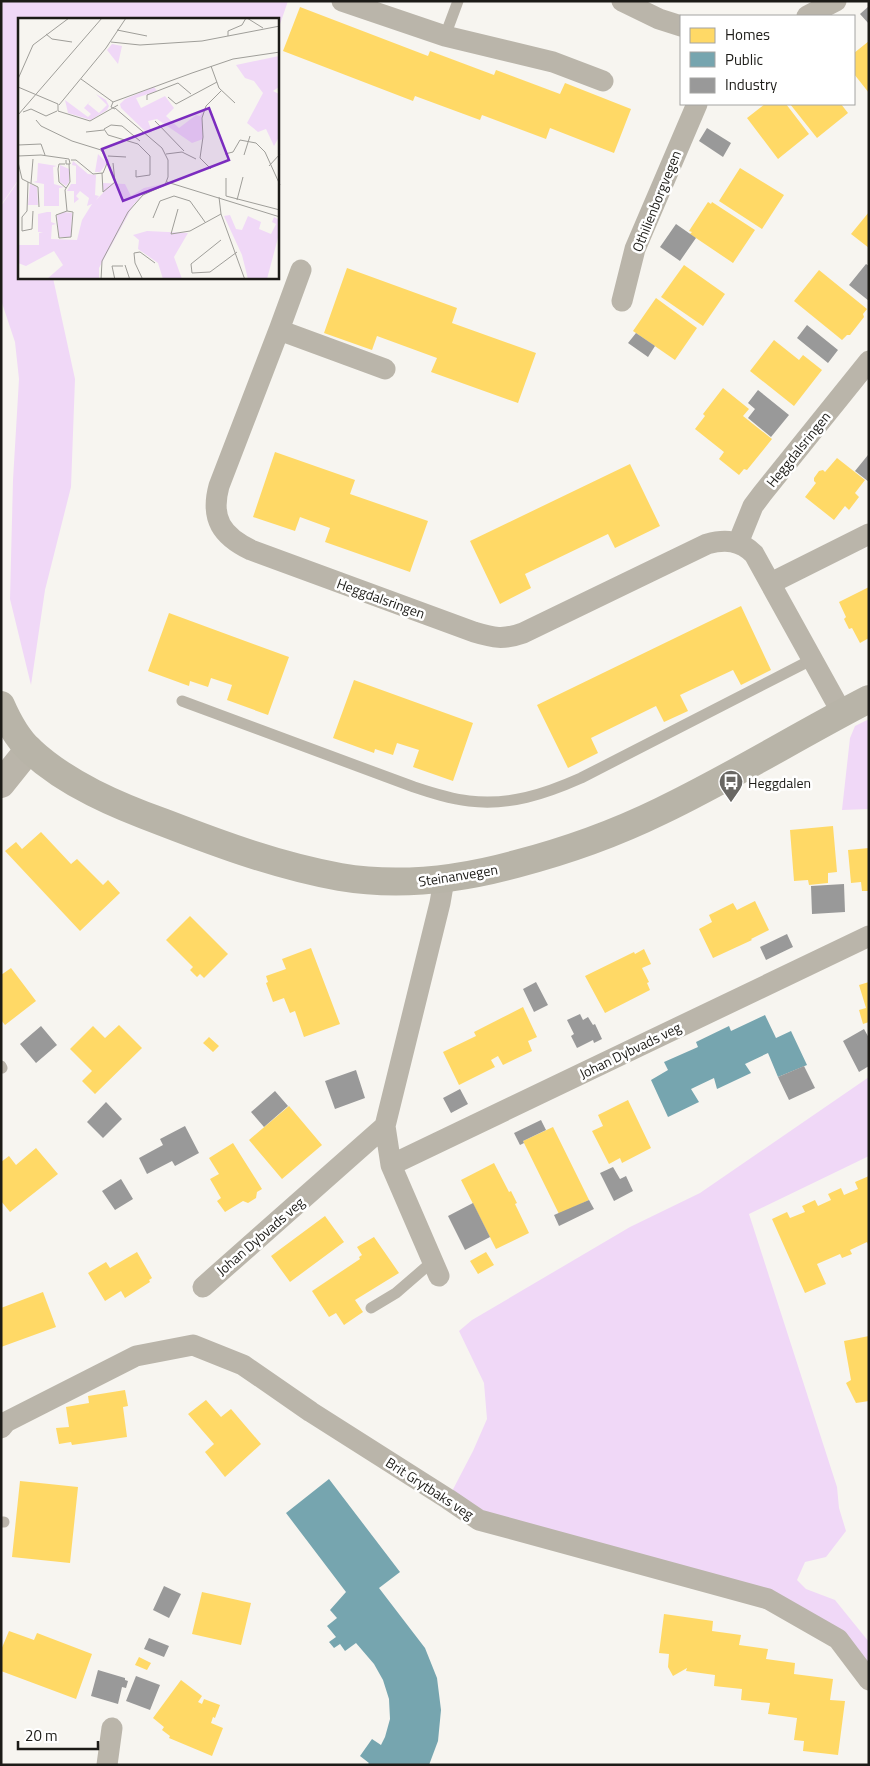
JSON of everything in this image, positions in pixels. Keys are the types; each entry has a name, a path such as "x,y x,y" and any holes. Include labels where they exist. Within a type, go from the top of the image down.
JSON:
{"main road":[{"name":"Steinanvegen","path":"1,706 15,732 29,749 71,780 104,797 168,824 263,858 341,877 417,882 444,880 494,870 550,855 604,836 660,812 869,699"}],"street":[{"path":"342,1 445,36 552,62 603,80"},
{"path":"622,1 659,19 680,26"},
{"path":"809,15 836,1"},
{"name":"Othilienborgvegen","path":"622,301 635,249 697,105"},
{"name":"Heggdalsringen","path":"301,270 215,500 216,513 226,534 236,543 251,550 474,632 500,638 523,633 707,544 721,540 738,543 753,506 869,361"},
{"path":"279,330 385,369"},
{"path":"770,583 869,534"},
{"path":"738,543 748,548 754,554 842,713"},
{"path":"1,784 29,749"},
{"path":"436,1269 392,1165 385,1126 444,880"},
{"name":"Johan Dybvads veg","path":"392,1165 869,936"},
{"name":"Johan Dybvads veg","path":"203,1287 385,1126"},
{"name":"Brit Grytbaks veg","path":"1,1428 6,1422 136,1356 193,1345 243,1365 311,1412 479,1520 768,1599 838,1638 869,1680"},
{"path":"107,1765 112,1728"}],"lane":[{"path":"445,36 458,1"},
{"path":"182,701 414,787 446,797 490,803 518,800 551,791 573,782 813,658"},
{"path":"371,1308 436,1269"}],"shaded area":[{"path":"1,1 288,1 279,27 279,18 18,18 18,180 1,205"},
{"path":"18,181 18,279 53,279 75,379 71,487 45,590 31,685 10,599 13,480 19,379 15,342 1,300 1,206"},
{"path":"869,719 869,809 842,810 850,738 855,726"},
{"path":"869,1077 869,1156 749,1214 837,1487 839,1508 846,1531 826,1557 805,1562 797,1580 806,1589 835,1600 869,1642 869,1680 838,1639 768,1599 479,1520 448,1499 487,1419 484,1383 459,1331 472,1320 630,1227 700,1193"}],"building: Homes":[{"path":"300,7 428,56 430,51 494,75 496,70 560,94 565,83 631,109 614,153 550,128 546,139 482,115 480,120 415,96 413,101 283,51"},
{"path":"869,41 869,93 855,75 855,52"},
{"path":"764,105 787,105 809,134 778,159 747,118"},
{"path":"791,105 842,105 848,113 817,138"},
{"path":"740,168 784,195 762,229 719,201"},
{"path":"708,202 711,204 712,202 755,230 733,263 690,234 692,232 689,231"},
{"path":"869,212 869,248 851,234"},
{"path":"684,265 725,294 703,326 661,297"},
{"path":"347,268 457,308 452,323 536,353 518,403 431,372 437,358 377,336 372,350 324,333"},
{"path":"819,270 867,309 863,314 864,317 850,335 847,335 842,340 794,301"},
{"path":"656,298 697,328 675,360 633,331"},
{"path":"774,340 799,360 803,355 822,370 794,406 750,371"},
{"path":"723,388 749,409 743,416 772,439 747,470 744,469 739,475 719,459 724,452 695,429 705,416 703,414"},
{"path":"275,452 355,480 350,494 428,521 410,572 325,542 330,528 300,517 295,531 253,517"},
{"path":"837,458 865,480 855,493 859,497 849,510 845,506 834,520 805,497 816,483 814,478 819,471 823,470 825,472"},
{"path":"630,464 660,526 615,548 608,534 525,574 531,588 500,604 470,541"},
{"path":"869,587 869,638 860,643 852,628 849,629 839,602"},
{"path":"741,606 771,670 741,685 733,670 680,695 688,711 664,722 656,706 591,738 598,753 568,768 537,705"},
{"path":"169,613 289,657 268,715 227,700 232,685 211,678 208,687 190,681 189,686 148,671"},
{"path":"354,680 473,723 453,781 413,767 419,750 397,743 393,755 375,749 374,753 333,738"},
{"path":"833,826 837,872 828,873 828,883 809,885 808,880 794,881 790,830"},
{"path":"41,832 71,864 77,859 103,885 108,880 120,893 80,931 5,851 16,842 22,849"},
{"path":"869,848 869,891 862,891 861,882 851,883 848,850"},
{"path":"755,901 769,930 713,958 699,929 712,922 709,915 733,903 737,910"},
{"path":"190,916 228,954 204,978 200,974 197,977 190,970 193,967 166,940"},
{"path":"311,948 340,1024 304,1037 295,1011 290,1013 284,998 273,1002 266,983 268,982 266,976 286,969 282,959"},
{"path":"644,949 651,964 642,968 649,982 647,983 650,990 605,1013 585,976"},
{"path":"11,968 36,1001 5,1025 1,1020 1,975"},
{"path":"869,982 869,1022 863,1024 859,1010 866,1008 859,985"},
{"path":"523,1007 537,1037 528,1041 532,1051 503,1065 498,1056 491,1060 495,1067 459,1085 443,1052 476,1036 474,1032"},
{"path":"119,1025 142,1048 95,1094 82,1081 92,1071 70,1049 93,1026 105,1038"},
{"path":"209,1037 219,1046 213,1052 203,1043"},
{"path":"628,1100 651,1148 622,1163 620,1158 609,1164 592,1131 603,1126 598,1115"},
{"path":"289,1106 322,1145 282,1179 249,1140"},
{"path":"553,1127 589,1200 559,1214 523,1141"},
{"path":"233,1143 262,1189 257,1192 256,1198 248,1203 243,1201 225,1212 217,1201 221,1198 210,1179 219,1174 209,1158"},
{"path":"36,1148 58,1174 10,1212 1,1201 1,1162 9,1156 16,1165"},
{"path":"494,1163 517,1203 515,1204 529,1233 496,1249 461,1180"},
{"path":"869,1176 869,1246 867,1242 850,1250 852,1254 842,1258 840,1254 817,1264 826,1284 805,1293 772,1219 787,1212 790,1218 805,1212 802,1206 815,1200 818,1206 831,1200 828,1194 841,1188 844,1195 858,1189 855,1182"},
{"path":"325,1216 344,1242 290,1282 271,1256"},
{"path":"374,1237 399,1273 355,1300 363,1312 344,1325 336,1313 329,1317 312,1291 360,1259 359,1257 362,1255 357,1247"},
{"path":"137,1252 152,1278 149,1280 150,1282 125,1298 121,1291 105,1301 88,1273 106,1262 110,1268"},
{"path":"486,1252 494,1265 478,1274 470,1261"},
{"path":"43,1292 56,1327 1,1347 1,1308"},
{"path":"869,1336 869,1401 856,1403 846,1383 851,1380 844,1341"},
{"path":"125,1390 128,1406 123,1407 127,1437 72,1445 71,1442 59,1444 56,1428 69,1427 66,1407 89,1403 88,1396"},
{"path":"206,1400 221,1417 231,1409 261,1444 225,1477 205,1452 214,1444 188,1414"},
{"path":"20,1481 78,1487 70,1563 12,1557"},
{"path":"202,1592 251,1603 241,1645 192,1634"},
{"path":"664,1614 713,1621 712,1631 741,1635 739,1645 768,1649 766,1659 795,1663 794,1674 833,1679 830,1700 845,1701 838,1755 803,1751 804,1741 794,1740 797,1718 768,1714 770,1703 741,1700 742,1689 714,1686 715,1675 686,1671 687,1668 673,1676 668,1667 669,1654 659,1653"},
{"path":"9,1631 34,1640 37,1633 92,1654 76,1699 1,1671 1,1650"},
{"path":"139,1657 151,1663 147,1670 135,1665"},
{"path":"181,1680 202,1696 198,1702 202,1704 204,1699 220,1705 211,1723 223,1728 212,1756 169,1738 170,1736 162,1730 164,1727 153,1718"}],"building: Public":[{"path":"765,1015 776,1038 791,1031 807,1065 778,1077 768,1053 745,1064 751,1073 717,1089 714,1078 691,1089 699,1102 668,1117 651,1080 668,1070 664,1062 698,1047 696,1042 729,1026 731,1031"},
{"path":"329,1479 400,1572 379,1588 425,1648 437,1678 441,1710 438,1741 429,1765 367,1765 369,1763 360,1756 372,1739 381,1745 390,1719 389,1699 383,1680 374,1664 356,1643 345,1651 340,1644 334,1648 329,1642 336,1637 327,1626 337,1618 330,1610 346,1592 286,1513"}],"building: Industry":[{"path":"869,6 869,24 860,14"},
{"path":"707,128 731,143 723,157 699,141"},
{"path":"676,224 696,238 680,261 660,247"},
{"path":"866,264 869,266 869,301 849,285"},
{"path":"807,325 838,350 828,363 797,338"},
{"path":"636,333 655,346 648,357 628,343"},
{"path":"758,390 789,415 771,437 748,418 755,409 748,403"},
{"path":"869,456 869,482 855,471"},
{"path":"844,884 845,912 812,914 811,886"},
{"path":"787,934 793,947 766,960 760,947"},
{"path":"536,982 548,1005 534,1012 523,989"},
{"path":"580,1014 583,1020 588,1017 593,1025 595,1024 602,1039 594,1043 593,1040 577,1048 571,1036 574,1034 567,1020"},
{"path":"41,1026 57,1045 36,1063 20,1044"},
{"path":"864,1029 869,1038 869,1066 859,1072 843,1041"},
{"path":"804,1066 815,1088 789,1100 778,1077"},
{"path":"356,1070 365,1098 335,1109 325,1081"},
{"path":"460,1089 468,1104 451,1113 443,1098"},
{"path":"275,1091 288,1106 264,1127 251,1112"},
{"path":"106,1102 122,1119 103,1138 87,1122"},
{"path":"541,1120 546,1130 523,1141 524,1143 520,1145 514,1133"},
{"path":"185,1126 199,1153 175,1166 172,1161 147,1174 139,1158 163,1145 160,1139"},
{"path":"613,1167 620,1179 626,1176 633,1191 614,1201 600,1173"},
{"path":"121,1179 133,1199 115,1210 102,1191"},
{"path":"589,1200 594,1209 559,1226 554,1215"},
{"path":"473,1203 490,1237 465,1250 448,1216"},
{"path":"164,1586 181,1594 169,1618 153,1610"},
{"path":"149,1638 169,1646 164,1657 144,1649"},
{"path":"98,1670 125,1678 128,1681 126,1688 122,1687 118,1704 91,1696"},
{"path":"136,1676 160,1685 150,1710 126,1701"}],"place":[{"name":"Heggdalen","path":"731,803"}]}
